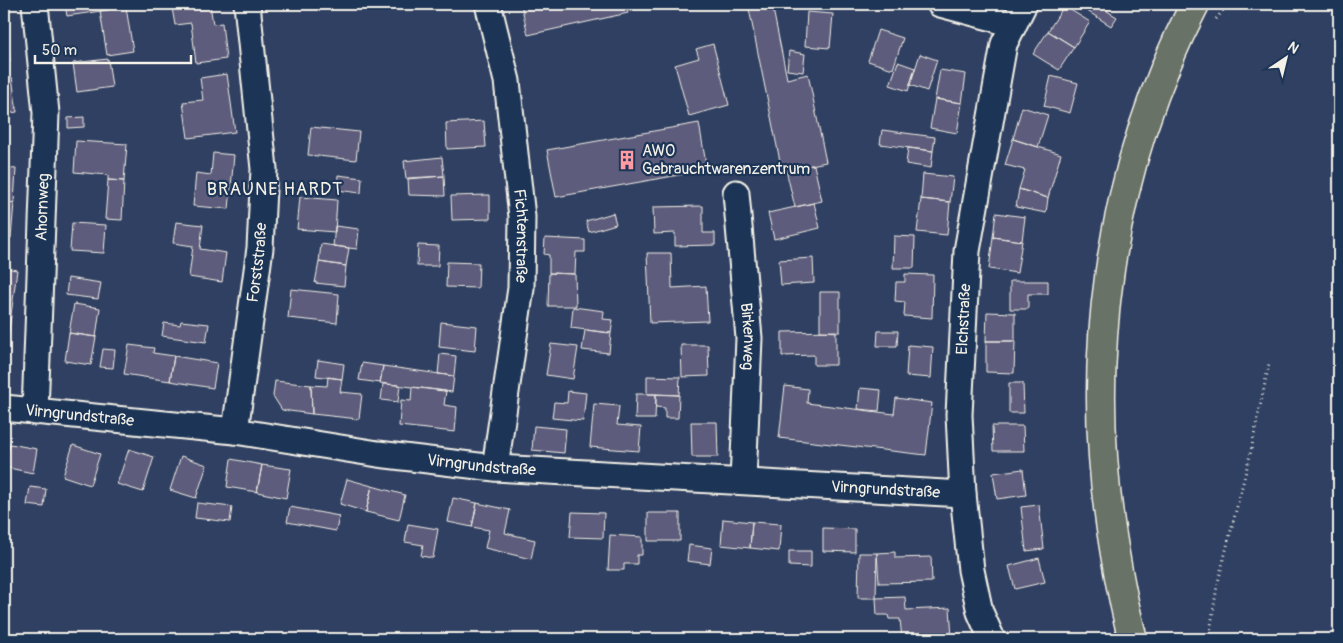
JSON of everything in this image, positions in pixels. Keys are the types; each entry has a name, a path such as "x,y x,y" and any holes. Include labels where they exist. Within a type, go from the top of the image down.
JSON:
{"main road":[{"path":"1133,639 1126,617 1108,514 1102,452 1100,373 1105,303 1115,233 1131,165 1153,98 1180,33 1195,4"}],"street":[{"name":"Ahornweg","path":"35,4 46,113 35,412"},
{"name":"Forststraße","path":"235,431 260,248 264,169 247,4"},
{"name":"Fichtenstraße","path":"488,4 507,81 522,217 520,288 495,468"},
{"path":"940,4 992,18 1013,26"},
{"name":"Elchstraße","path":"992,639 980,612 971,570 963,494 959,415 967,251 1004,44 1024,4"},
{"name":"Birkenweg","path":"736,193 749,338 743,481"},
{"name":"Virngrundstraße","path":"4,408 235,431 378,454 495,468 963,494"}],"path":[{"path":"1210,27 1228,4"},
{"path":"1209,639 1217,586 1250,455 1269,364"}],"building":[{"path":"65,4 121,4 121,8 67,16"},
{"path":"210,4 213,24 222,23 226,59 196,63 191,23 175,25 172,8"},
{"path":"521,4 626,4 628,13 528,35"},
{"path":"748,4 772,4 787,79 808,74 826,162 782,171"},
{"path":"1088,4 1111,4 1107,11 1117,17 1111,26 1084,9"},
{"path":"1064,6 1090,22 1074,47 1048,31"},
{"path":"126,7 133,51 107,55 100,11"},
{"path":"807,12 833,14 830,48 805,46"},
{"path":"4,27 6,27 10,61 4,62"},
{"path":"878,30 903,38 893,69 868,61"},
{"path":"1048,31 1074,47 1059,70 1033,54"},
{"path":"713,44 729,105 689,116 675,65 699,58 696,49"},
{"path":"789,51 805,54 803,72 787,70"},
{"path":"920,54 937,60 927,91 910,85"},
{"path":"108,59 112,87 77,92 73,63"},
{"path":"898,62 915,68 908,91 890,85"},
{"path":"940,70 966,74 962,103 935,99"},
{"path":"227,74 235,132 188,138 183,102 203,100 200,78"},
{"path":"1051,76 1078,83 1070,113 1044,106"},
{"path":"12,77 17,112 4,114 4,78"},
{"path":"935,99 962,103 957,133 930,128"},
{"path":"1022,107 1048,115 1038,147 1013,139"},
{"path":"84,117 84,127 68,128 68,118"},
{"path":"484,121 486,147 447,149 446,123"},
{"name":"AWO Gebrauchtwarenzentrum","path":"699,123 707,170 556,197 547,150"},
{"path":"311,127 359,132 356,160 308,155"},
{"path":"882,130 935,137 933,151 880,144"},
{"path":"1013,139 1061,154 1048,198 1019,189 1025,170 1005,165"},
{"path":"76,141 127,144 124,181 108,180 108,175 74,172"},
{"path":"908,148 933,151 931,168 906,164"},
{"path":"213,153 234,155 229,209 193,206 196,173 211,175"},
{"path":"442,157 444,176 406,179 404,161"},
{"path":"814,165 822,201 795,207 786,170"},
{"path":"4,168 16,169 14,203 4,202"},
{"path":"923,174 953,177 950,202 921,199"},
{"path":"338,175 362,178 361,193 337,190"},
{"path":"444,176 445,196 409,195 408,178"},
{"path":"108,180 124,181 122,220 105,219"},
{"path":"1019,189 1048,198 1046,213 1016,207"},
{"path":"490,195 490,219 452,220 451,196"},
{"path":"300,197 337,200 335,232 297,229"},
{"path":"921,199 950,202 947,235 917,232"},
{"path":"4,202 14,203 11,238 4,237"},
{"path":"814,203 820,228 774,239 768,213"},
{"path":"703,206 703,233 715,233 715,245 675,246 675,233 654,234 653,207"},
{"path":"613,213 616,224 589,232 586,221"},
{"path":"996,213 1025,217 1022,241 993,237"},
{"path":"176,222 203,225 200,249 226,253 222,282 189,277 193,246 173,243"},
{"path":"72,223 106,225 104,253 70,251"},
{"path":"335,226 359,229 357,249 333,246"},
{"path":"894,236 915,237 914,268 893,268"},
{"path":"993,237 1022,241 1017,273 989,269"},
{"path":"545,238 585,240 585,252 576,252 575,274 549,273 549,255 544,254"},
{"path":"321,244 349,248 346,266 319,262"},
{"path":"418,245 439,246 438,266 417,266"},
{"path":"647,253 671,253 672,288 706,286 708,321 650,323"},
{"path":"813,258 814,283 781,285 779,260"},
{"path":"319,262 346,266 344,286 315,283"},
{"path":"447,262 479,263 478,288 446,287"},
{"path":"4,268 17,270 9,330 4,329"},
{"path":"549,273 575,274 576,306 548,306"},
{"path":"905,274 933,275 932,318 904,316 905,302 895,301 896,282 905,282"},
{"path":"68,278 101,283 98,299 66,295"},
{"path":"1010,281 1048,281 1048,294 1028,294 1028,309 1010,309"},
{"path":"291,289 339,294 337,323 288,318"},
{"path":"820,292 840,292 840,332 820,331"},
{"path":"74,304 100,308 96,337 69,333"},
{"path":"573,307 604,311 603,319 613,320 611,333 571,328"},
{"path":"987,312 1015,313 1015,341 986,341"},
{"path":"181,321 209,324 206,342 162,336 164,323 180,325"},
{"path":"441,322 477,326 475,351 439,347"},
{"path":"4,329 9,330 5,358 4,358"},
{"path":"585,330 611,333 609,353 582,350"},
{"path":"836,331 836,365 814,365 814,355 782,356 782,332"},
{"path":"878,331 898,331 897,346 877,346"},
{"path":"69,333 96,337 91,365 65,361"},
{"path":"986,341 1015,341 1014,373 986,372"},
{"path":"551,344 578,347 573,379 546,375"},
{"path":"129,345 154,348 153,353 174,356 170,381 124,374"},
{"path":"681,345 708,345 709,376 682,377"},
{"path":"908,345 933,347 931,378 906,376"},
{"path":"103,349 115,350 113,368 100,367"},
{"path":"440,354 456,356 454,376 438,374"},
{"path":"174,356 217,363 213,388 170,381"},
{"path":"318,360 344,364 342,379 316,376"},
{"path":"362,363 383,366 380,383 359,380"},
{"path":"383,366 454,376 452,392 380,383"},
{"path":"647,376 680,377 679,395 647,394"},
{"path":"328,377 342,379 340,392 362,394 359,419 312,414 311,385 327,386"},
{"path":"275,381 311,385 312,414 282,410 273,396"},
{"path":"1009,383 1023,383 1024,413 1009,413"},
{"path":"383,384 400,385 398,402 381,400"},
{"path":"785,386 808,389 807,403 894,414 896,398 932,403 926,455 779,438"},
{"path":"412,387 446,391 444,405 457,407 455,432 399,426 401,400 411,401"},
{"path":"860,388 881,390 879,411 858,409"},
{"path":"568,391 586,393 583,421 552,418 554,402 567,403"},
{"path":"636,394 656,394 655,419 635,419"},
{"path":"656,394 679,395 678,418 665,418 665,408 656,407"},
{"path":"594,404 619,406 617,425 641,427 639,451 590,447"},
{"path":"691,422 717,422 718,457 692,457"},
{"path":"534,426 566,429 564,453 532,450"},
{"path":"992,426 1023,426 1024,451 993,451"},
{"path":"4,442 10,444 4,467"},
{"path":"10,444 37,449 33,473 4,467"},
{"path":"73,445 100,454 90,485 63,476"},
{"path":"129,449 154,457 143,492 117,484"},
{"path":"181,456 207,465 196,498 170,490"},
{"path":"231,459 262,465 257,492 227,487"},
{"path":"262,465 291,469 286,498 257,492"},
{"path":"1023,469 1026,495 997,499 993,473"},
{"path":"347,479 372,486 366,512 340,504"},
{"path":"372,486 405,495 399,520 366,512"},
{"path":"30,487 46,489 44,507 27,505"},
{"path":"453,498 477,503 472,527 448,522"},
{"path":"197,503 232,507 230,522 195,518"},
{"path":"477,503 510,510 505,533 535,540 531,559 485,548 489,530 472,527"},
{"path":"1039,505 1044,549 1026,551 1021,507"},
{"path":"290,507 339,516 336,531 287,522"},
{"path":"572,512 604,513 603,538 570,537"},
{"path":"648,513 680,513 680,541 648,541"},
{"path":"723,519 752,522 750,548 721,545"},
{"path":"752,522 781,524 779,551 750,548"},
{"path":"408,524 438,529 433,558 421,556 423,545 405,542"},
{"path":"823,528 855,529 855,552 823,551"},
{"path":"610,535 642,537 642,555 637,555 637,564 624,564 624,570 608,570"},
{"path":"689,545 712,548 710,564 687,561"},
{"path":"789,551 811,551 811,567 789,566"},
{"path":"895,552 895,558 931,557 932,582 879,583 877,553"},
{"path":"859,553 877,553 876,598 858,598"},
{"path":"1039,558 1045,582 1015,589 1009,566"},
{"path":"905,597 906,610 950,608 952,638 902,639 900,619 889,619 888,615 877,615 876,598"}],"place":[{"name":"AWO Gebrauchtwarenzentrum","path":"627,160"}],"district":[{"name":"BRAUNE HARDT","path":"275,189"}]}
